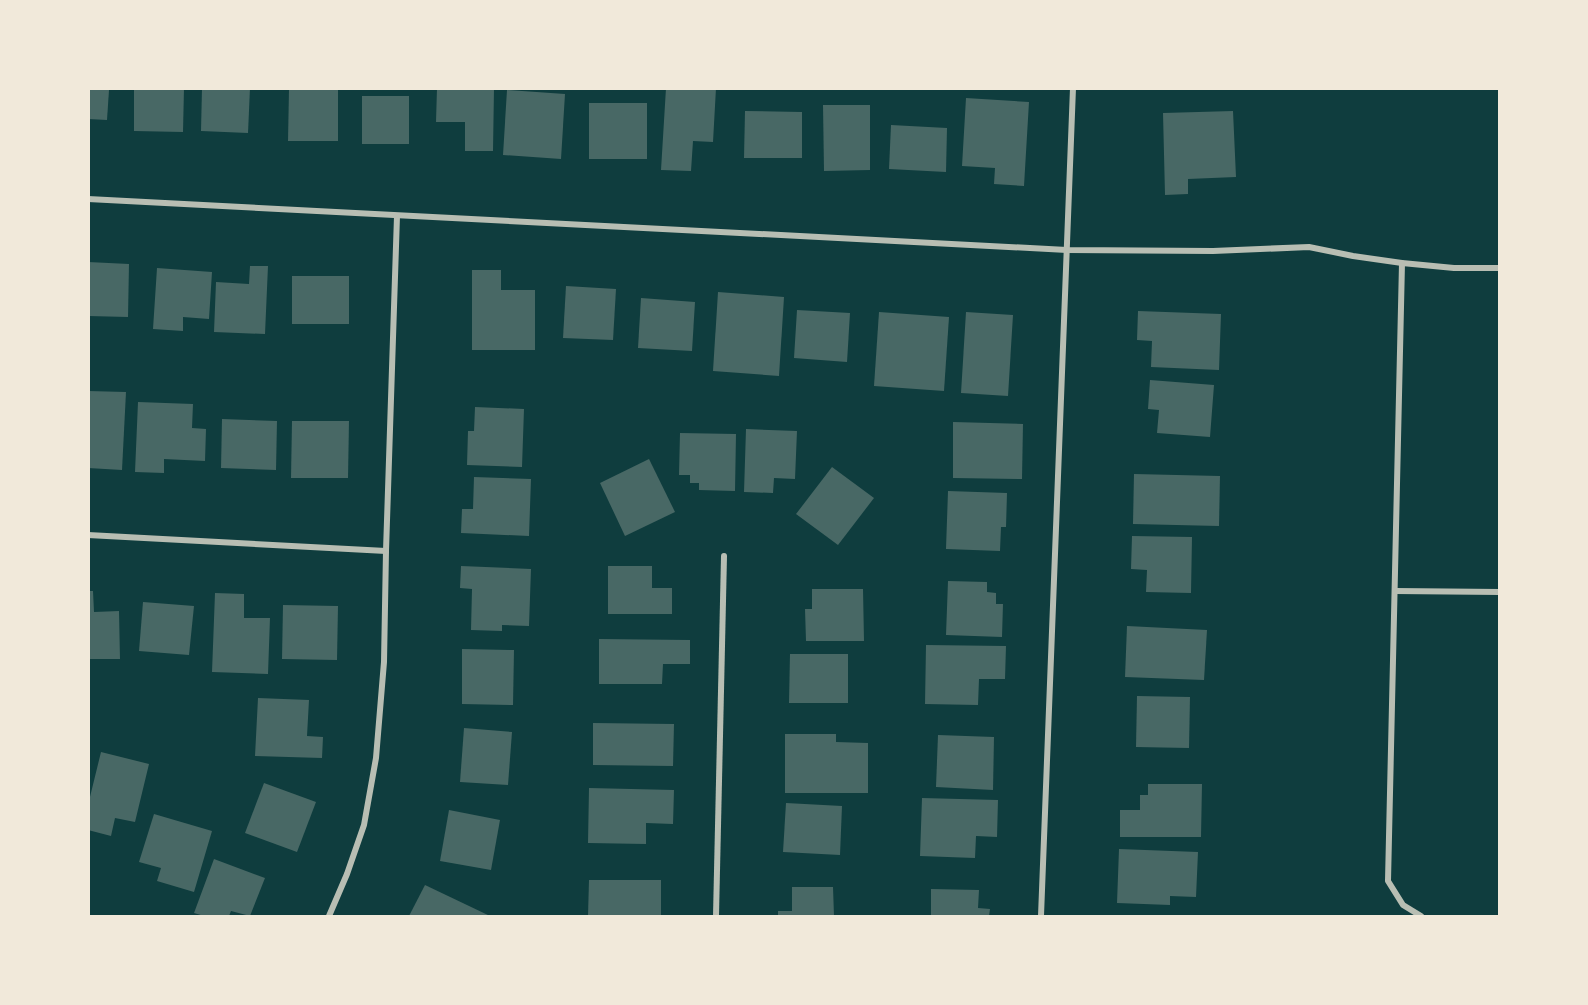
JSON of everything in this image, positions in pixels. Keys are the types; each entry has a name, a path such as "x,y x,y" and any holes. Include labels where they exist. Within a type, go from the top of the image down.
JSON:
{"street":[{"path":"1041,916 1073,88"},
{"path":"88,199 1067,250 1213,251 1309,247 1402,263 1454,268 1500,268"},
{"path":"329,916 364,825 376,758 384,662 397,216"},
{"path":"1402,263 1388,880 1403,905 1421,916"},
{"path":"88,536 386,551"},
{"path":"716,916 724,556"},
{"path":"1395,591 1500,592"}],"building":[{"path":"88,88 109,90 107,120 88,119"},
{"path":"134,88 184,88 183,132 134,131"},
{"path":"202,88 250,88 248,133 201,131"},
{"path":"437,88 494,88 493,151 465,151 465,122 436,122"},
{"path":"666,88 716,88 713,142 693,141 691,171 661,170"},
{"path":"289,89 338,89 338,141 288,141"},
{"path":"507,90 565,94 561,159 503,155"},
{"path":"362,96 409,96 409,144 362,144"},
{"path":"966,98 1029,102 1024,186 994,184 995,168 962,166"},
{"path":"589,103 647,103 647,159 589,159"},
{"path":"823,105 870,105 870,170 824,171"},
{"path":"745,111 802,112 802,158 744,158"},
{"path":"1233,111 1236,177 1188,179 1188,194 1165,195 1163,113"},
{"path":"891,125 947,128 946,172 889,169"},
{"path":"88,262 129,264 128,317 88,316"},
{"path":"250,266 268,266 265,334 214,332 216,282 249,284"},
{"path":"157,268 212,272 209,319 183,317 183,331 153,329"},
{"path":"472,270 501,270 501,290 535,290 535,350 472,350"},
{"path":"292,276 349,276 349,324 292,324"},
{"path":"566,286 616,289 613,340 563,338"},
{"path":"718,292 784,297 779,376 713,371"},
{"path":"641,298 695,302 692,351 638,348"},
{"path":"797,310 850,313 847,362 794,358"},
{"path":"1138,311 1221,314 1219,370 1151,367 1152,341 1137,340"},
{"path":"879,312 949,317 944,391 874,386"},
{"path":"966,312 1013,315 1008,396 961,393"},
{"path":"1150,380 1214,385 1210,437 1157,433 1159,410 1148,409"},
{"path":"88,391 126,392 122,470 88,468"},
{"path":"138,402 193,404 192,428 206,429 205,461 164,459 164,473 135,472"},
{"path":"475,407 524,409 522,467 467,465 468,431 474,431"},
{"path":"222,419 277,421 276,470 221,468"},
{"path":"292,421 349,421 348,478 291,478"},
{"path":"953,422 1023,424 1022,479 953,478"},
{"path":"746,429 797,431 795,479 774,478 773,493 744,492"},
{"path":"680,433 736,434 735,491 699,490 699,483 690,483 690,475 679,475"},
{"path":"649,459 675,512 625,536 600,483"},
{"path":"832,467 874,498 838,545 796,514"},
{"path":"1134,474 1220,476 1219,526 1133,524"},
{"path":"474,477 531,479 529,536 461,533 462,509 473,509"},
{"path":"948,491 1007,493 1006,527 1001,527 1000,551 946,549"},
{"path":"1132,536 1192,537 1191,593 1146,592 1147,570 1131,569"},
{"path":"461,566 531,569 529,626 502,625 502,631 471,630 472,589 460,588"},
{"path":"608,566 652,566 652,588 672,588 672,614 608,614"},
{"path":"948,581 987,582 987,592 996,593 996,604 1003,604 1002,637 946,635"},
{"path":"812,589 863,589 864,641 806,641 805,609 812,609"},
{"path":"88,591 93,591 94,612 119,611 120,659 88,659"},
{"path":"215,593 244,594 244,618 270,618 268,674 212,672"},
{"path":"143,602 194,606 189,655 139,651"},
{"path":"283,605 338,606 337,660 282,659"},
{"path":"1127,626 1207,630 1204,680 1125,677"},
{"path":"599,639 690,640 690,664 663,664 662,684 599,684"},
{"path":"926,645 1006,646 1005,679 979,679 978,705 925,704"},
{"path":"462,649 514,650 513,705 462,704"},
{"path":"790,654 848,654 848,703 789,703"},
{"path":"1137,696 1190,697 1189,748 1136,747"},
{"path":"258,698 309,700 307,736 323,737 322,758 255,756"},
{"path":"593,723 674,724 673,766 593,765"},
{"path":"464,728 512,732 508,785 460,782"},
{"path":"785,734 836,734 836,742 868,743 868,793 785,793"},
{"path":"938,735 994,737 993,790 936,787"},
{"path":"101,752 149,764 135,822 115,818 111,836 88,830 88,805"},
{"path":"264,783 316,802 297,852 245,833"},
{"path":"1148,784 1202,784 1201,837 1120,837 1120,810 1140,810 1140,795 1148,795"},
{"path":"589,788 674,790 673,824 646,823 646,844 588,843"},
{"path":"922,798 998,800 997,837 976,836 975,858 920,856"},
{"path":"786,803 842,806 840,855 783,852"},
{"path":"449,810 500,820 491,870 440,861"},
{"path":"154,814 212,831 194,892 157,881 161,868 139,862"},
{"path":"1119,849 1198,852 1196,897 1170,896 1170,905 1117,903"},
{"path":"214,859 265,878 250,916 231,911 229,916 204,916 194,913"},
{"path":"589,880 661,880 661,916 588,916"},
{"path":"425,885 490,916 409,916"},
{"path":"792,887 833,887 834,916 778,916 778,911 792,911"},
{"path":"931,889 979,890 978,908 990,909 989,916 931,916"}]}
